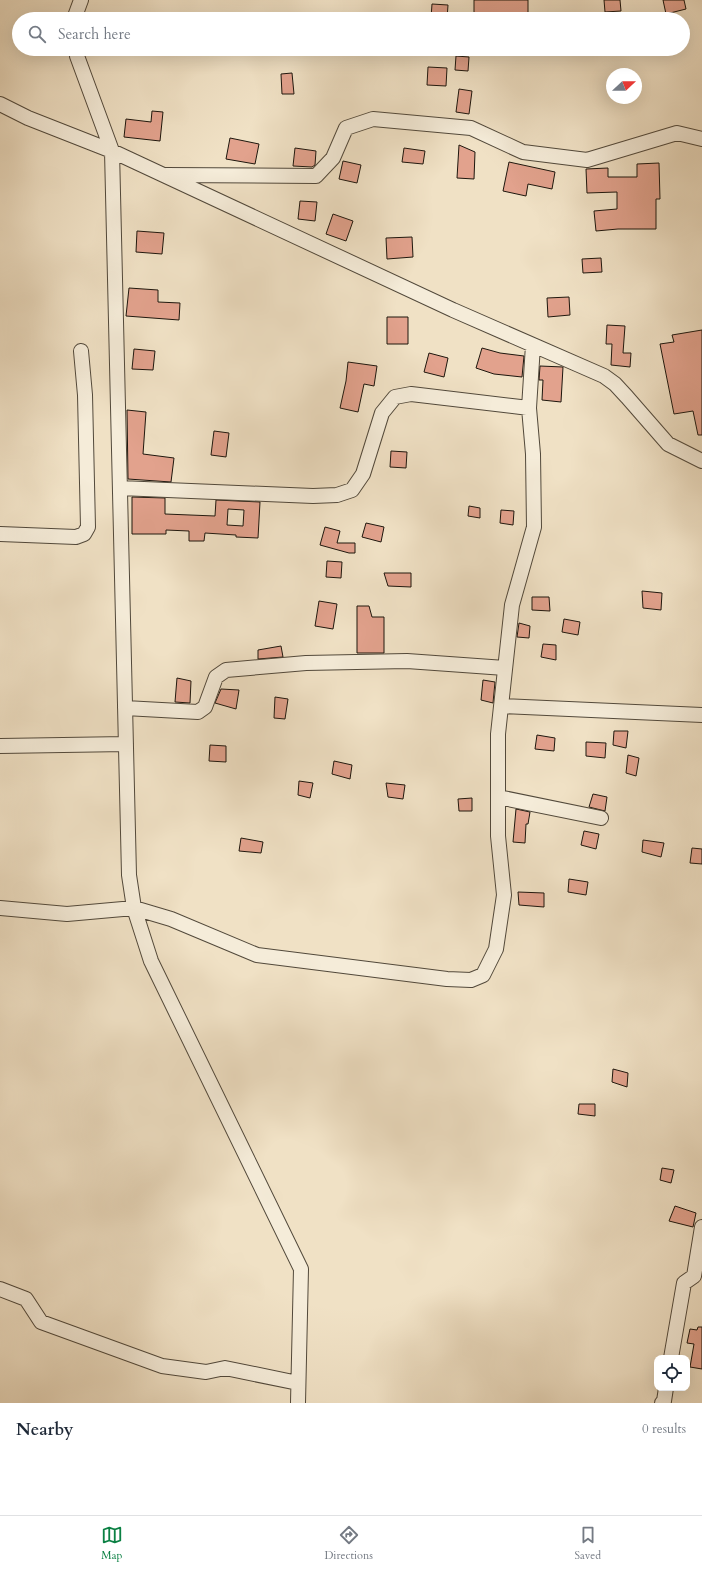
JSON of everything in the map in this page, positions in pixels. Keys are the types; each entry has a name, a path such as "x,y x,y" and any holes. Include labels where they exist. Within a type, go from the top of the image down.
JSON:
{"street":[{"path":"77,12 81,0"},
{"path":"77,56 112,151 129,875 134,908 151,961 301,1269 298,1403"},
{"path":"0,104 28,118 112,151 453,310 604,376 615,384 668,444 702,461"},
{"path":"162,175 316,176 333,158 346,128 373,119 471,128 523,152 587,160 677,133 702,139"},
{"path":"0,908 67,914 134,908 171,920 257,955 447,979 471,980 483,975 496,949 504,895 498,836 498,734 512,605 534,527 533,454 529,408 533,345"},
{"path":"0,534 76,537 84,534 88,527 85,395 81,351"},
{"path":"120,488 313,496 337,495 352,490 363,474 382,413 395,397 411,394 529,408"},
{"path":"125,708 198,712 205,707 216,677 226,670 306,663 407,661 505,668"},
{"path":"501,706 702,715"},
{"path":"0,746 126,744"},
{"path":"498,797 601,818"},
{"path":"672,1355 684,1283 698,1277 702,1227"},
{"path":"0,1289 26,1299 41,1322 162,1366 206,1372 225,1368 298,1383"},
{"path":"662,1403 664,1401 666,1391"}],"building":[{"path":"474,0 528,0 528,12 474,12"},
{"path":"604,0 620,0 621,11 605,12"},
{"path":"663,0 684,0 686,9 674,12 666,12"},
{"path":"432,4 448,5 448,12 431,12"},
{"path":"456,56 469,57 468,71 455,70"},
{"path":"428,67 447,68 446,86 427,85"},
{"path":"292,73 294,94 282,94 281,74"},
{"path":"459,89 472,91 469,114 456,112"},
{"path":"152,111 163,112 160,141 124,137 126,119 151,122"},
{"path":"230,138 259,144 255,164 226,159"},
{"path":"459,145 475,152 474,179 457,178"},
{"path":"295,148 316,151 315,165 312,167 293,166"},
{"path":"404,148 425,151 423,164 402,162"},
{"path":"343,161 361,165 357,183 339,179"},
{"path":"509,162 555,172 552,189 528,184 526,196 503,191"},
{"path":"659,163 660,199 656,199 656,229 618,229 596,231 594,211 617,209 617,192 587,193 586,169 608,168 608,177 637,177 637,164"},
{"path":"300,201 317,202 315,221 298,219"},
{"path":"333,214 353,221 346,241 326,234"},
{"path":"137,231 164,233 162,254 136,252"},
{"path":"412,237 413,257 387,259 386,238"},
{"path":"601,258 602,272 583,273 582,259"},
{"path":"129,288 158,290 158,302 180,303 179,320 126,316"},
{"path":"569,297 570,315 548,317 547,298"},
{"path":"387,317 408,317 408,344 387,344"},
{"path":"607,325 625,326 623,353 631,353 630,367 611,365 612,344 606,344"},
{"path":"702,330 702,435 698,435 693,411 674,414 660,344 674,342 672,335"},
{"path":"482,348 500,353 524,356 522,377 494,374 476,368"},
{"path":"134,349 155,351 153,370 132,369"},
{"path":"429,353 448,358 444,377 424,372"},
{"path":"348,362 377,366 374,386 364,384 358,412 340,408 346,381"},
{"path":"540,366 563,367 561,402 542,400 543,380 539,380"},
{"path":"127,410 146,412 143,454 174,458 171,482 128,479"},
{"path":"214,431 229,433 226,457 211,455"},
{"path":"391,451 407,452 406,468 390,467"},
{"path":"132,497 165,498 165,514 215,516 216,500 260,502 258,538 205,533 204,541 189,541 189,531 166,530 166,534 132,534","holes":["228,509 244,510 243,526 227,525"]},
{"path":"469,506 480,508 480,518 468,516"},
{"path":"501,510 514,511 513,525 500,523"},
{"path":"366,523 384,527 381,542 362,537"},
{"path":"325,527 340,531 337,543 355,543 355,553 349,553 320,545"},
{"path":"327,561 342,562 341,578 326,577"},
{"path":"384,573 411,573 411,587 388,586"},
{"path":"642,591 662,593 661,610 643,608"},
{"path":"532,597 549,597 550,611 532,610"},
{"path":"319,601 337,604 333,629 315,626"},
{"path":"357,606 369,606 372,617 384,617 384,653 357,653"},
{"path":"564,619 580,622 578,635 562,632"},
{"path":"519,623 530,626 529,638 517,637"},
{"path":"543,644 556,645 556,660 541,657"},
{"path":"281,646 283,657 258,659 258,650"},
{"path":"177,678 191,681 190,703 175,702"},
{"path":"483,680 495,682 493,703 481,700"},
{"path":"221,689 239,690 236,709 215,703"},
{"path":"275,697 288,699 285,719 274,718"},
{"path":"614,731 628,731 626,748 613,745"},
{"path":"537,735 555,738 554,751 535,749"},
{"path":"586,742 606,743 605,758 586,756"},
{"path":"210,745 226,746 226,762 209,761"},
{"path":"628,755 639,758 636,776 626,773"},
{"path":"334,761 352,765 350,779 332,774"},
{"path":"299,781 313,783 310,798 298,795"},
{"path":"386,783 405,785 403,799 388,797"},
{"path":"593,794 607,797 605,811 589,807"},
{"path":"472,798 472,811 459,811 458,799"},
{"path":"516,809 530,812 528,824 526,824 525,843 513,842"},
{"path":"584,831 599,834 596,849 581,845"},
{"path":"241,838 263,842 261,853 239,851"},
{"path":"643,840 664,843 661,857 642,852"},
{"path":"692,848 702,849 702,864 690,863"},
{"path":"569,879 588,882 586,895 568,892"},
{"path":"518,892 544,893 544,907 519,905"},
{"path":"613,1069 628,1073 627,1087 612,1082"},
{"path":"579,1104 595,1104 595,1116 578,1114"},
{"path":"662,1168 674,1170 671,1183 660,1180"},
{"path":"675,1206 696,1213 693,1227 669,1221"},
{"path":"698,1327 702,1327 702,1369 690,1367 694,1344 687,1343 690,1329 697,1330"}]}
